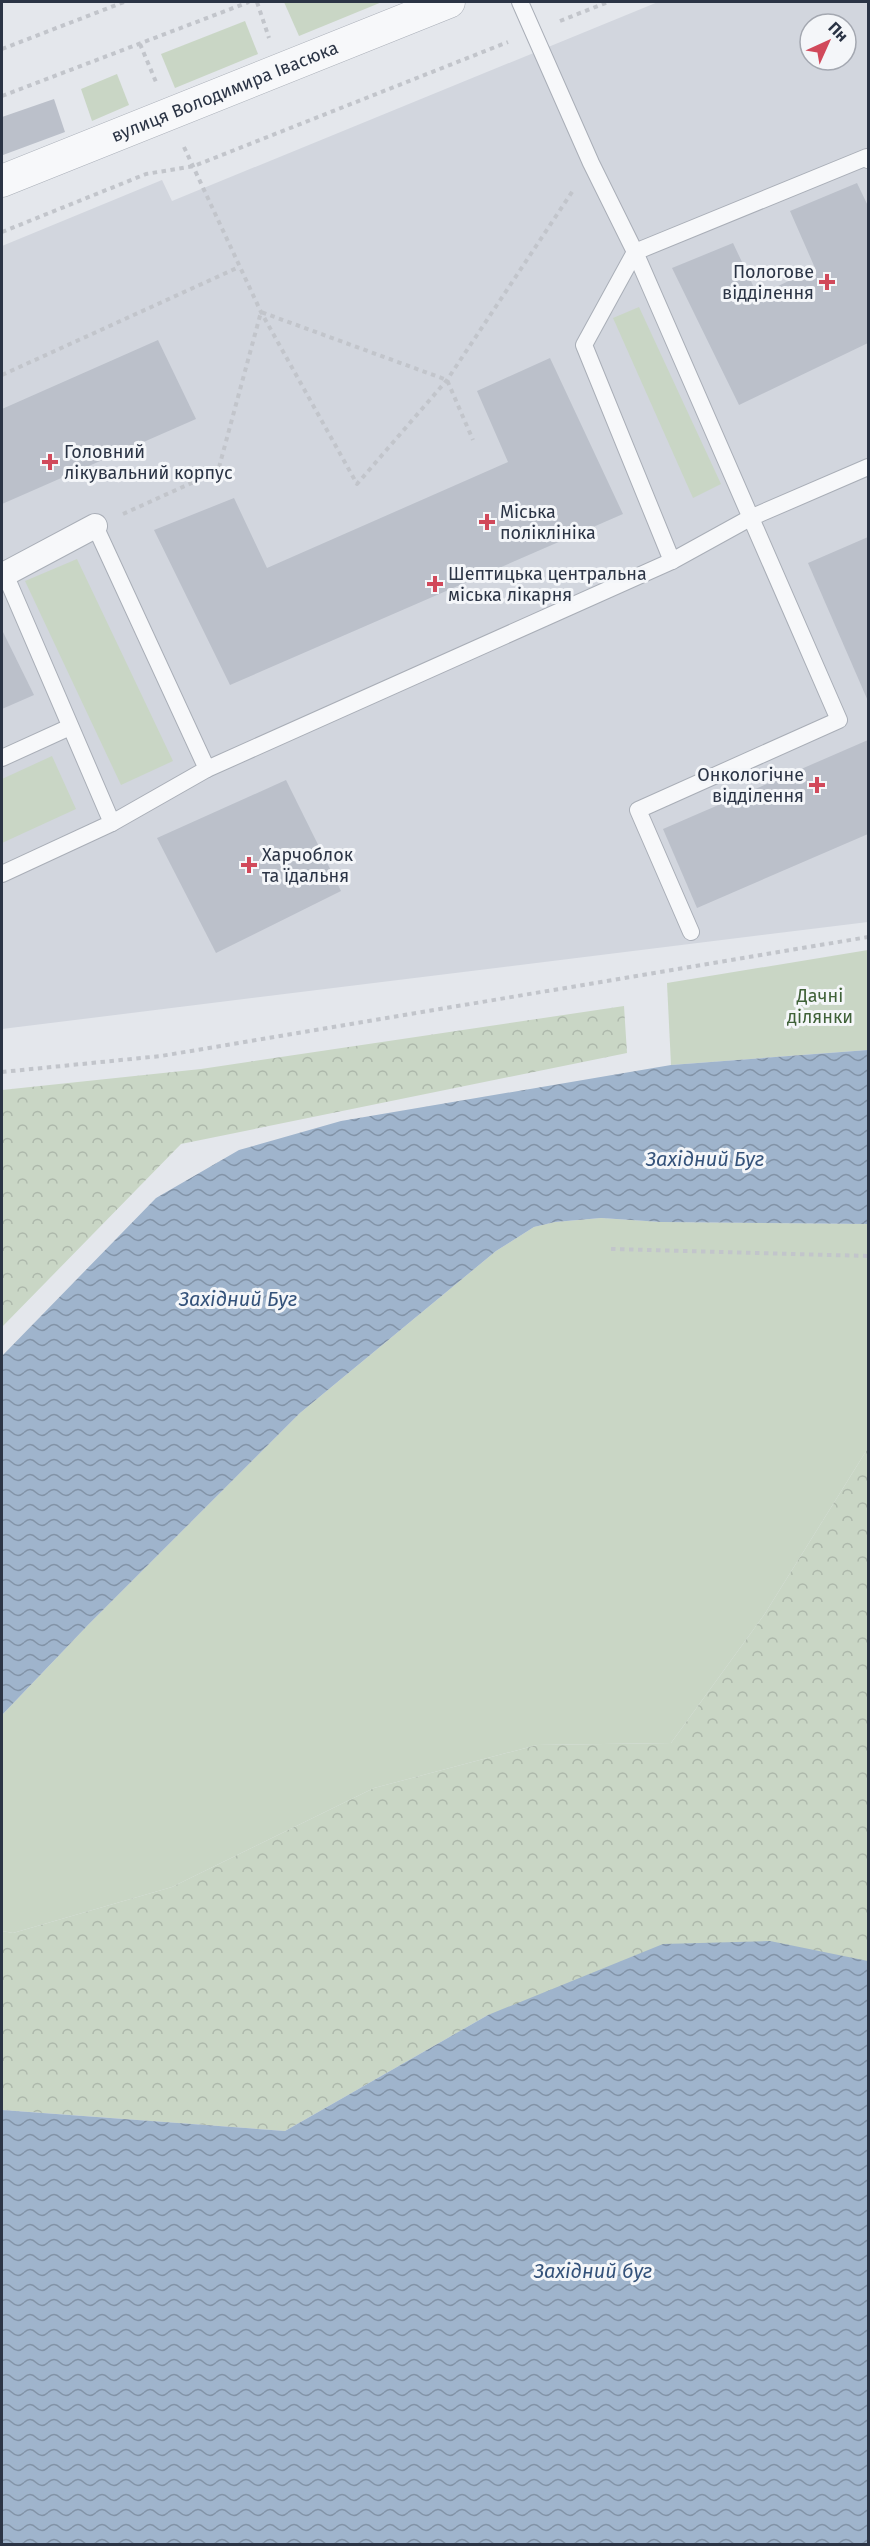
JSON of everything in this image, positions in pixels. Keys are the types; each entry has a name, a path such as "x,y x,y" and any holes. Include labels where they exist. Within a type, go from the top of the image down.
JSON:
{"street":[{"name":"вулиця Володимира Івасюка","path":"2,181 449,2"},
{"path":"3,575 95,526"}],"lane":[{"path":"520,2 591,163 635,252 839,720 638,810 691,932"},
{"path":"672,561 584,345 635,252 867,157 868,160"},
{"path":"2,874 112,823 207,770 672,561 750,518 868,467"},
{"path":"95,526 207,770"},
{"path":"3,575 112,823"},
{"path":"2,758 70,727"}],"path":[{"path":"2,49 124,2"},
{"path":"2,96 249,2"},
{"path":"2,232 146,174 194,166 608,2"},
{"path":"168,113 261,312 357,484 447,380 591,163"},
{"path":"2,375 239,267"},
{"path":"261,312 447,380 473,440"},
{"path":"95,526 219,471 261,312"},
{"path":"2,1072 161,1056 868,937"},
{"path":"611,1249 868,1256"}],"shaded area":[{"name":"Шептицька центральна міська лікарня","path":"658,2 868,2 868,922 2,1029 2,246 162,180 172,201"}],"green space":[{"path":"284,2 382,2 299,36"},
{"path":"245,21 258,54 175,88 161,54"},
{"path":"117,74 129,105 92,121 81,89"},
{"path":"639,307 721,484 693,498 613,318"},
{"path":"77,559 173,761 121,785 25,581"},
{"path":"52,756 76,809 2,843 2,779"},
{"name":"Дачні ділянки","path":"868,950 868,1050 671,1065 667,983"},
{"path":"624,1006 627,1053 181,1144 2,1327 2,1090 201,1069"},
{"path":"601,1218 661,1222 868,1224 868,1448 764,1615 671,1743 537,1745 374,1788 172,1887 13,1933 2,1931 2,1715 88,1625 300,1413 496,1251 534,1227 555,1222"},
{"path":"868,1448 868,1963 488,2015 285,2131 2,2110 2,1931 13,1933 172,1887 374,1788 537,1745 671,1743 764,1615"}],"water":[{"name":"Західний Буг","path":"868,1050 868,1224 661,1222 601,1218 555,1222 534,1227 496,1251 300,1413 88,1625 2,1715 2,1356 156,1198 239,1150 341,1121 671,1065"},
{"name":"Західний буг","path":"770,1941 868,1961 868,2544 2,2544 2,2110 285,2131 488,2015 663,1944"}],"building":[{"path":"54,99 65,132 3,155 2,117"},
{"name":"Пологове відділення","path":"857,183 868,206 868,343 739,405 672,268 733,243 758,296 815,268 790,211"},
{"name":"Головний лікувальний корпус","path":"158,340 196,419 2,504 2,409"},
{"name":"Міська поліклініка","path":"550,358 623,514 230,685 154,530 234,498 267,568 508,462 477,391"},
{"path":"868,537 868,701 808,563"},
{"path":"2,630 34,695 2,709"},
{"name":"Онкологічне відділення","path":"868,740 868,834 697,908 663,829"},
{"name":"Харчоблок та їдальня","path":"286,780 341,891 216,953 157,838"}],"place":[{"name":"Пологове відділення","path":"827,282"},
{"name":"Головний лікувальний корпус","path":"50,462"},
{"name":"Міська поліклініка","path":"487,522"},
{"name":"Шептицька центральна міська лікарня","path":"435,584"},
{"name":"Онкологічне відділення","path":"817,785"},
{"name":"Харчоблок та їдальня","path":"249,865"}]}
